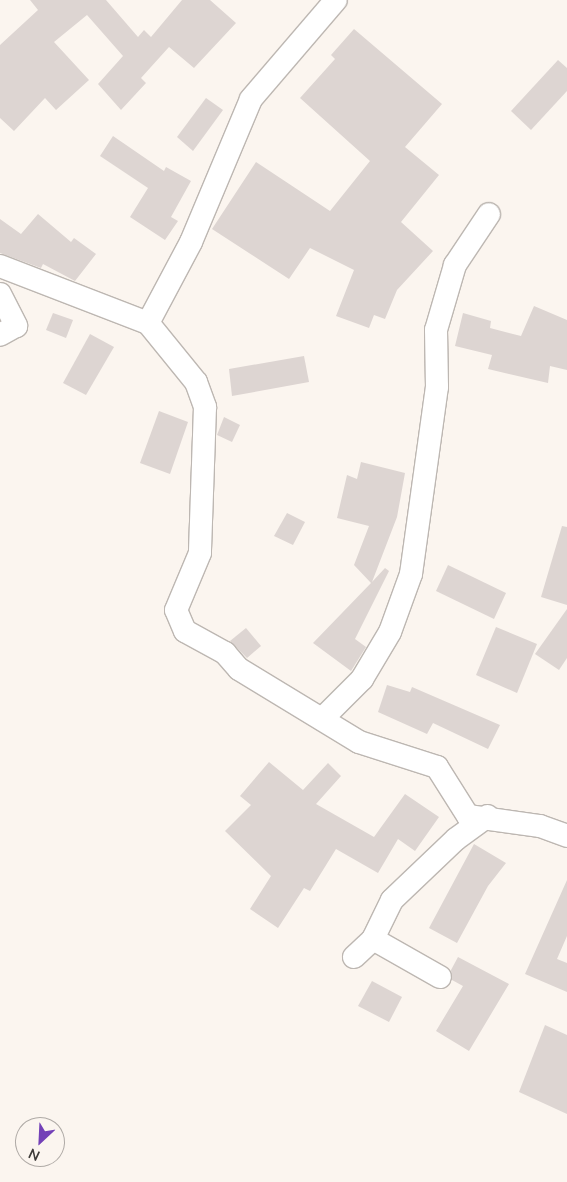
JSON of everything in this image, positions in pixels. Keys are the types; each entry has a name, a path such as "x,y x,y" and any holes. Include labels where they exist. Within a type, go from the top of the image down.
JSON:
{"street":[{"path":"148,323 191,242 251,99 336,0"},
{"path":"322,719 362,679 390,632 411,574 437,388 436,330 455,265 489,214"},
{"path":"3,272 148,323 196,382 205,407 200,553 176,610 186,630 322,719 365,744 437,767 459,809 477,819 488,816 567,836"},
{"path":"0,294 16,326 0,335"},
{"path":"354,957 373,939 392,900 456,839 488,816"},
{"path":"373,939 440,977"}],"building":[{"path":"30,0 106,0 138,37 144,30 151,37 182,0 210,0 236,23 194,68 169,47 141,78 146,83 121,110 98,84 123,56 87,15 54,42 89,80 56,110 45,98 14,131 0,118 0,45 38,10"},
{"path":"354,29 442,104 405,147 439,175 401,222 433,251 397,290 385,319 374,315 369,328 336,316 354,270 310,248 289,279 212,229 256,162 330,211 370,161 300,98 335,59 331,55"},
{"path":"558,60 567,68 567,91 531,130 511,111"},
{"path":"206,98 223,110 193,151 177,137"},
{"path":"113,136 164,171 166,167 191,181 171,217 178,221 165,240 130,217 148,188 100,156"},
{"path":"38,214 71,242 74,238 96,254 75,281 43,264 41,268 0,253 0,219 21,234"},
{"path":"534,306 567,320 567,370 550,366 548,383 488,369 492,355 455,346 463,313 491,321 490,328 521,336"},
{"path":"53,313 73,320 66,338 46,330"},
{"path":"90,334 114,347 86,395 63,383"},
{"path":"304,356 309,382 232,396 229,369"},
{"path":"159,411 188,422 170,474 140,463"},
{"path":"224,417 240,425 232,442 217,435"},
{"path":"361,462 405,473 397,517 372,582 385,568 389,571 355,639 366,647 351,671 313,643 371,583 354,565 369,526 337,518 347,475 357,479"},
{"path":"287,513 305,522 293,545 274,536"},
{"path":"562,526 567,527 567,605 541,597"},
{"path":"448,565 506,593 494,619 436,591"},
{"path":"567,609 567,658 559,670 535,654"},
{"path":"496,627 537,644 517,693 476,675"},
{"path":"246,628 261,646 247,658 230,641"},
{"path":"387,685 410,692 412,687 500,725 488,749 433,723 427,734 378,712"},
{"path":"269,762 303,790 328,763 341,776 316,804 374,837 405,794 439,817 415,851 398,839 378,873 336,849 310,891 304,888 278,928 250,909 271,876 225,831 251,805 240,796"},
{"path":"474,844 506,863 488,886 457,943 429,928"},
{"path":"567,880 567,936 557,959 567,963 567,992 525,974"},
{"path":"458,957 509,984 469,1051 436,1031 463,986 452,980 451,970"},
{"path":"372,981 402,997 389,1022 358,1006"},
{"path":"545,1025 567,1035 567,1114 519,1092"}]}
